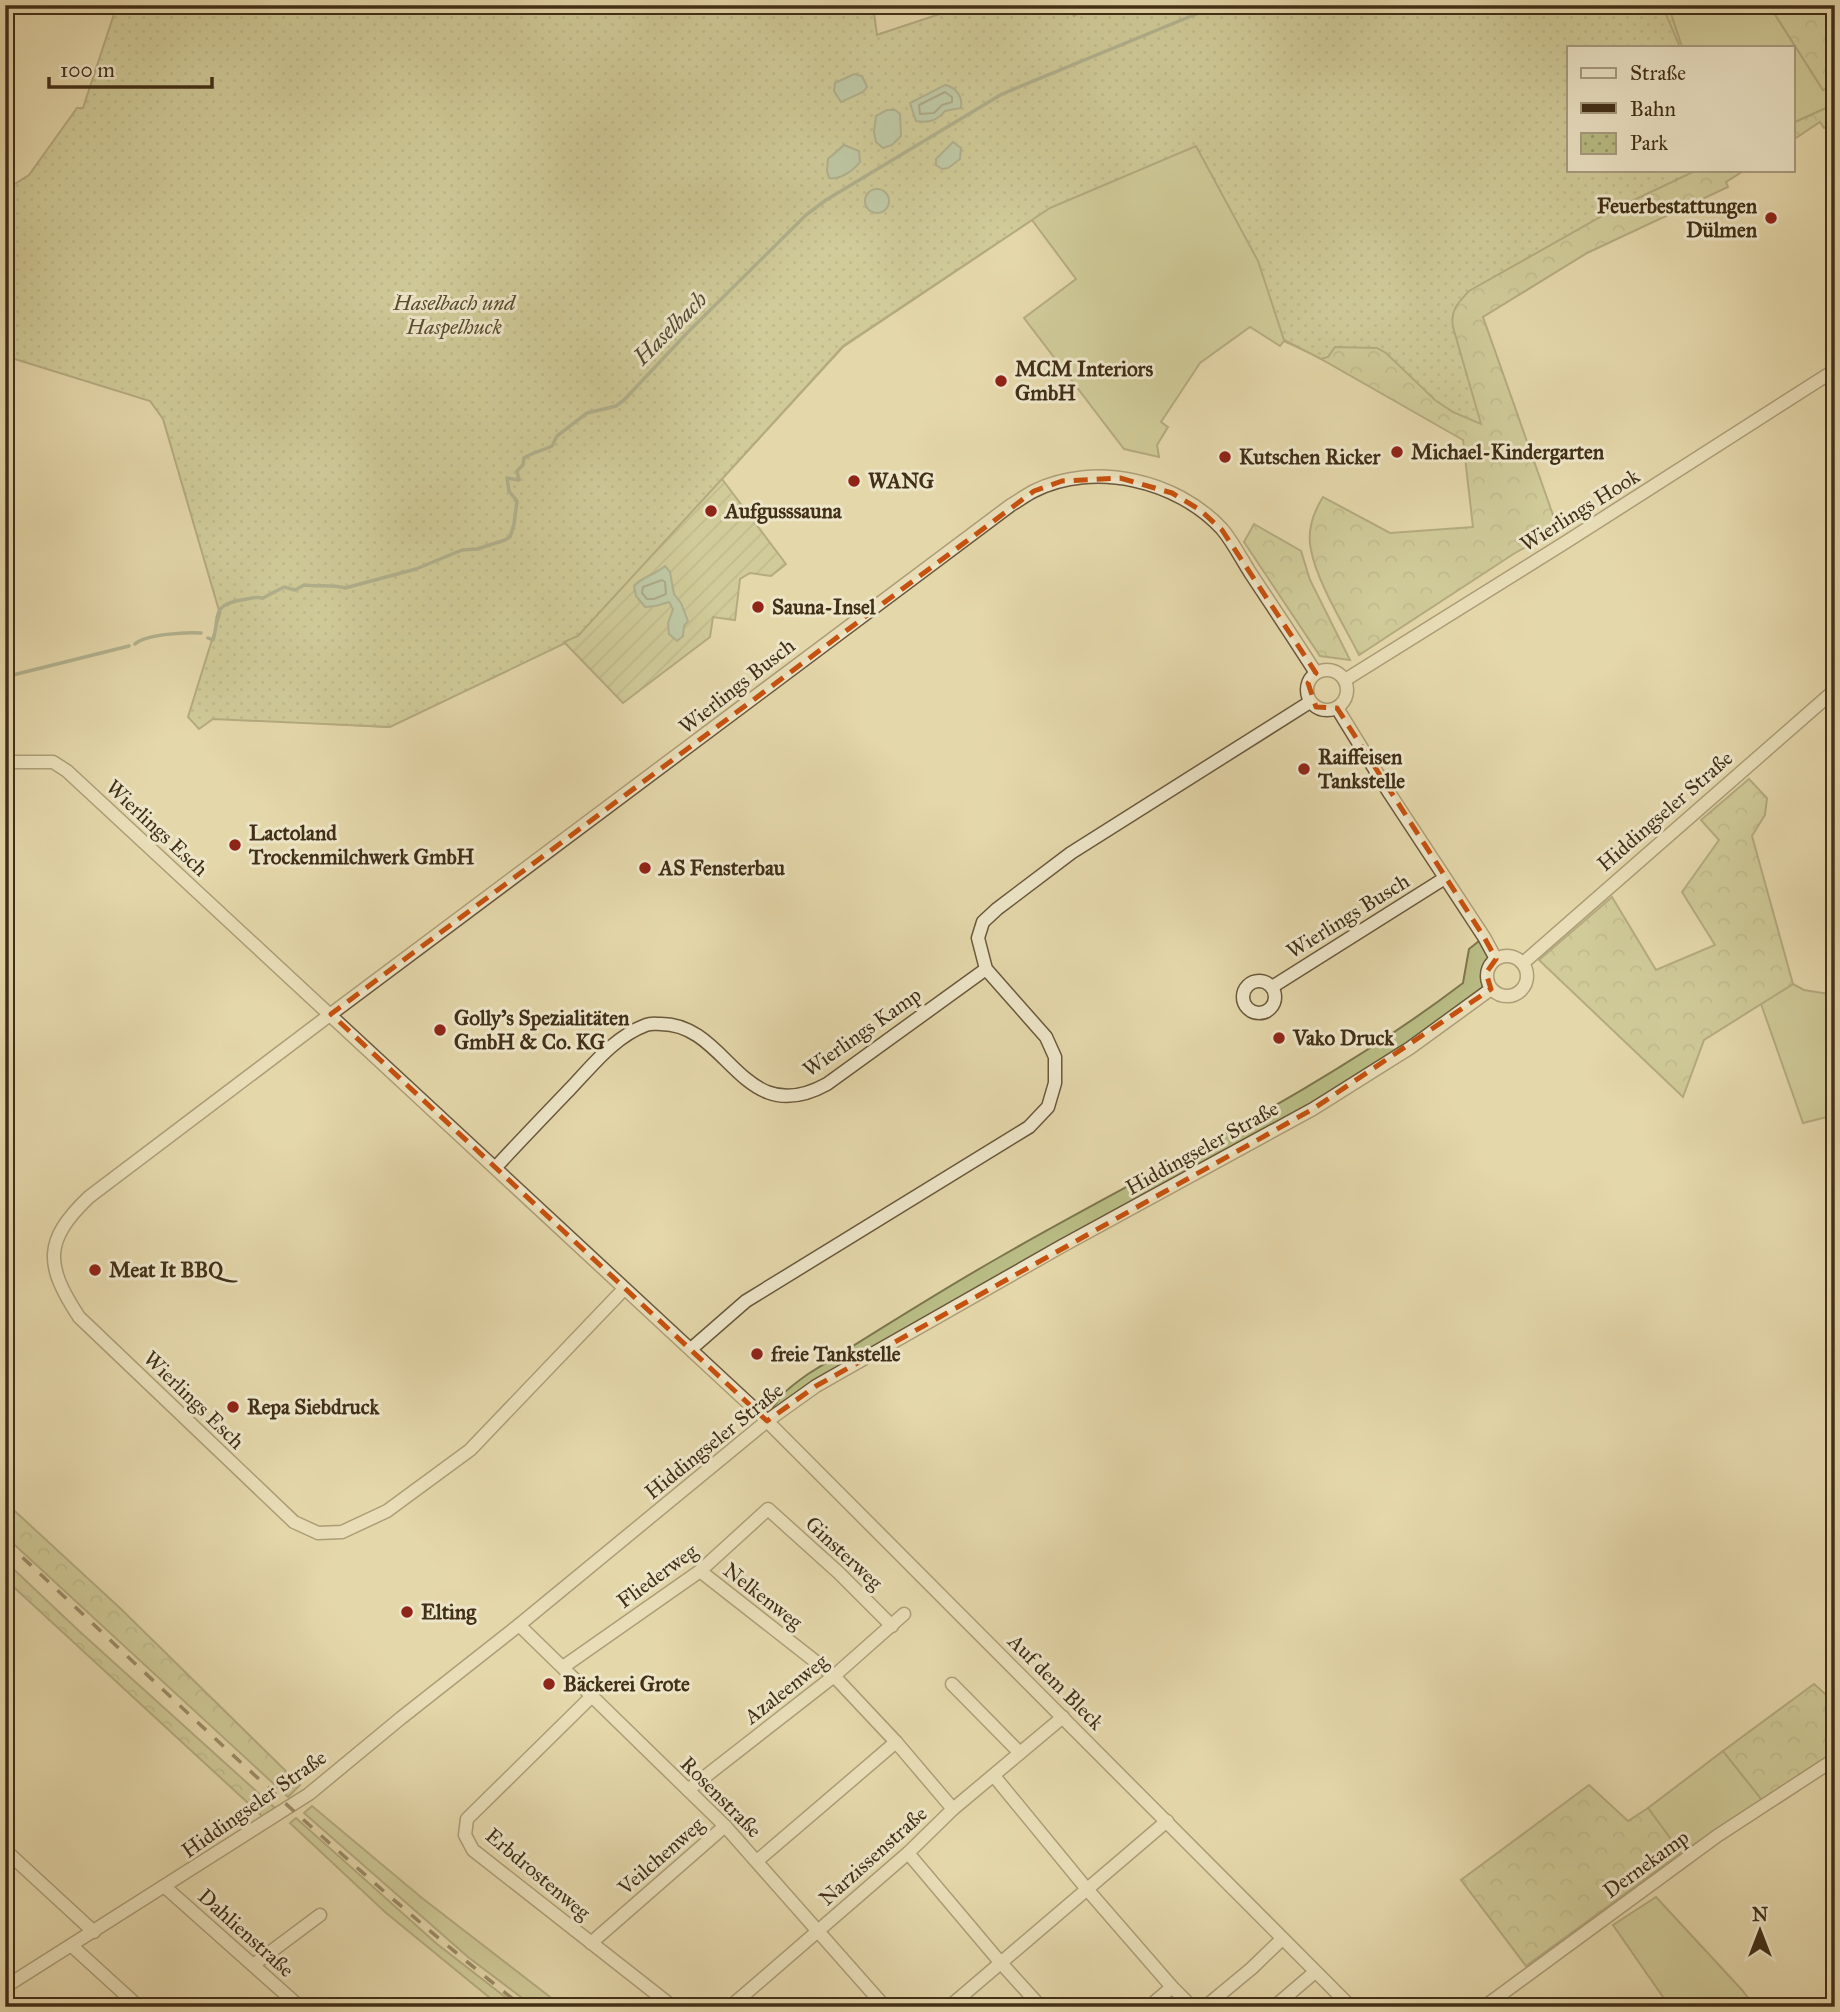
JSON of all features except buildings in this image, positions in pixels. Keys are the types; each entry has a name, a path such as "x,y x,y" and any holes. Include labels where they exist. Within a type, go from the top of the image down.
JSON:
{"street":[{"name":"Wierlings Hook","path":"1345,680 1835,370"},
{"name":"Wierlings Busch","path":"331,1014 1011,505 1034,491 1062,481 1119,478 1150,484 1172,493 1200,510 1223,530 1316,673"},
{"path":"1333,671 1345,680 1347,696 1338,708 1323,710 1310,702 1307,690 1316,673 1333,671"},
{"name":"Hiddingseler Straße","path":"1523,963 1835,690"},
{"path":"691,1349 746,1301 1029,1127 1048,1107 1055,1083 1055,1057 1046,1037 986,969 978,939 983,922 1071,853 1310,702"},
{"path":"1338,708 1496,959"},
{"name":"Wierlings Esch","path":"5,762 53,762 67,771 496,1167 766,1421"},
{"name":"Wierlings Busch","path":"1272,987 1445,878"},
{"path":"1510,956 1523,963 1527,977 1522,990 1510,997 1496,994 1491,989 1487,983 1486,972 1496,959 1510,956"},
{"name":"Wierlings Kamp","path":"496,1167 619,1038 648,1024 677,1024 698,1035 748,1082 761,1090 792,1096 827,1084 986,969"},
{"name":"Hiddingseler Straße","path":"5,1987 309,1794 766,1421 816,1385 1313,1109 1410,1048 1491,989"},
{"name":"Wierlings Esch","path":"331,1014 89,1197 68,1217 54,1245 55,1268 61,1290 79,1317 294,1522 318,1533 342,1532 387,1511 470,1450 624,1290"},
{"name":"Auf dem Bleck","path":"766,1421 1351,2007"},
{"name":"Fliederweg","path":"563,1667 701,1571 768,1510"},
{"name":"Ginsterweg","path":"768,1510 839,1573 892,1626"},
{"name":"Nelkenweg","path":"701,1571 834,1676"},
{"name":"Azaleenweg","path":"688,1790 834,1676 904,1614"},
{"name":"Rosenstraße","path":"519,1625 725,1826 885,2007"},
{"name":"Narzissenstraße","path":"834,1676 896,1742 953,1809"},
{"path":"952,1684 1020,1753"},
{"name":"Erbdrostenweg","path":"592,1696 467,1819 465,1835 472,1850 673,2007"},
{"name":"Narzissenstraße","path":"819,1930 908,1853 953,1809 1063,1717"},
{"path":"757,1860 896,1742"},
{"name":"Dernekamp","path":"1484,2007 1717,1836 1835,1759"},
{"path":"994,1776 1086,1888 1192,2007"},
{"path":"948,2007 1167,1821"},
{"name":"Veilchenweg","path":"591,1943 725,1826"},
{"path":"5,1850 94,1932"},
{"path":"908,1853 1041,2007"},
{"name":"Dahlienstraße","path":"165,1887 298,2006"},
{"path":"253,1965 320,1914"},
{"path":"730,2007 819,1930"},
{"path":"1205,2007 1282,1939"},
{"path":"72,1946 139,2007"},
{"path":"1274,2007 1315,1972"},
{"path":"1149,2007 1172,1987"}],"highlighted area":[{"path":"1120,478 1172,493 1200,510 1222,530 1316,673 1308,683 1316,707 1337,708 1484,937 1496,959 1486,973 1491,989 1313,1109 816,1386 767,1421 331,1014 1034,491 1062,481"}],"green space":[{"name":"Haselbach und Haspelhuck","path":"117,5 873,5 877,35 967,5 1067,5 1074,16 1091,5 1662,5 1680,46 1567,46 1567,172 1693,172 1611,211 1469,291 1461,299 1452,321 1481,424 1453,412 1435,400 1386,353 1377,348 1335,347 1328,357 1321,359 1284,340 1258,261 1196,146 1050,208 843,346 578,637 390,727 213,719 199,729 188,717 220,614 163,419 150,401 5,356 5,190 29,175 77,108 83,108"},
{"path":"968,5 1067,5 1074,16 1091,5 1300,5 1314,355 1284,341 1280,346 1250,327 1200,363 1161,422 1168,427 1157,445 1159,457 1124,449 1024,318 1076,279 1032,220 843,347 578,636 388,727 212,717 873,36"},
{"path":"1300,5 1668,5 1682,46 1567,46 1567,172 1742,172 1726,182 1728,187 1587,253 1483,317 1558,529 1515,553 1359,655 1314,562 1310,536 1316,509 1323,497 1390,533 1473,527 1463,440 1314,355"},
{"path":"1668,5 1769,5 1823,90 1835,85 1835,104 1794,123 1794,46 1682,46"},
{"path":"1769,5 1835,5 1835,85 1823,90"},
{"path":"1835,104 1835,121 1824,128 1820,122 1794,139 1794,123"},
{"path":"722,479 786,564 771,576 750,573 740,579 735,620 713,617 710,637 623,703 564,642 578,636"},
{"path":"1254,524 1301,551 1310,580 1350,660 1320,656 1244,542"},
{"path":"1749,779 1767,798 1765,815 1752,836 1793,984 1704,1040 1683,1097 1539,960 1612,897 1656,970 1715,945 1682,892 1719,840 1701,820"},
{"path":"1484,937 1496,959 1486,973 1491,989 1313,1109 767,1421 778,1400 794,1384 902,1315 998,1258 1294,1095 1408,1023 1463,983 1469,949"},
{"path":"1793,984 1804,990 1835,995 1835,1038 1831,1040 1835,1062 1835,1115 1803,1123 1761,1004"},
{"path":"5,1502 121,1609 300,1785 288,1797 5,1536"},
{"path":"5,1561 276,1809 264,1817 261,1815 5,1579"},
{"path":"1814,1684 1835,1703 1835,1752 1762,1800 1723,1751"},
{"path":"1723,1751 1762,1800 1681,1853 1648,1808"},
{"path":"1589,1785 1628,1821 1648,1808 1681,1853 1526,1966 1461,1880"},
{"path":"312,1806 422,1898 563,2007 534,2007 468,1957 304,1813"},
{"path":"296,1818 437,1944 518,2007 501,2007 385,1912 290,1823"},
{"path":"1656,1897 1755,2007 1652,2007 1663,1997 1613,1925"}],"water":[{"path":"854,74 862,76 867,87 863,92 841,102 834,91 835,83"},
{"path":"945,85 958,93 961,108 945,111 932,120 916,121 910,103"},
{"path":"887,110 895,110 900,114 901,136 892,145 883,148 876,142 874,132 876,116"},
{"path":"953,142 961,148 960,159 942,169 936,165 936,159"},
{"path":"844,145 859,151 860,162 846,174 829,178 828,159"},
{"path":"877,189 886,192 889,201 886,210 877,213 868,210 865,201 868,192"},
{"path":"665,566 670,572 674,594 688,621 684,626 683,636 677,641 669,634 668,623 673,609 669,602 645,607 636,596 634,586"}],"waterway":[{"name":"Haselbach","path":"208,638 213,640 220,609 231,602 263,598 284,587 295,590 304,585 345,588 416,569 462,550 477,549 510,537 517,501 509,491 507,478 519,480 517,471 523,465 524,458 552,446 557,436 587,413 616,406 624,400 806,215 826,200 1002,94 1218,5"},
{"name":"Haselbach","path":"135,644 157,636 201,633"},
{"name":"Haselbach","path":"5,677 129,646"}],"railway":[{"path":"5,1541 324,1838 389,1896 523,2007"}],"place":[{"name":"Feuerbestattungen Dülmen","path":"1771,218"},
{"name":"MCM Interiors GmbH","path":"1001,381"},
{"name":"Michael-Kindergarten","path":"1397,452"},
{"name":"Kutschen Ricker","path":"1225,457"},
{"name":"WANG","path":"854,481"},
{"name":"Aufgusssauna","path":"711,511"},
{"name":"Sauna-Insel","path":"758,607"},
{"name":"Raiffeisen Tankstelle","path":"1304,769"},
{"name":"Lactoland Trockenmilchwerk GmbH","path":"235,845"},
{"name":"AS Fensterbau","path":"645,868"},
{"name":"Golly's Spezialitäten GmbH & Co. KG","path":"440,1030"},
{"name":"Vako Druck","path":"1279,1038"},
{"name":"Meat It BBQ","path":"95,1270"},
{"name":"freie Tankstelle","path":"757,1354"},
{"name":"Repa Siebdruck","path":"233,1407"},
{"name":"Elting","path":"407,1612"},
{"name":"Bäckerei Grote","path":"549,1684"}]}
